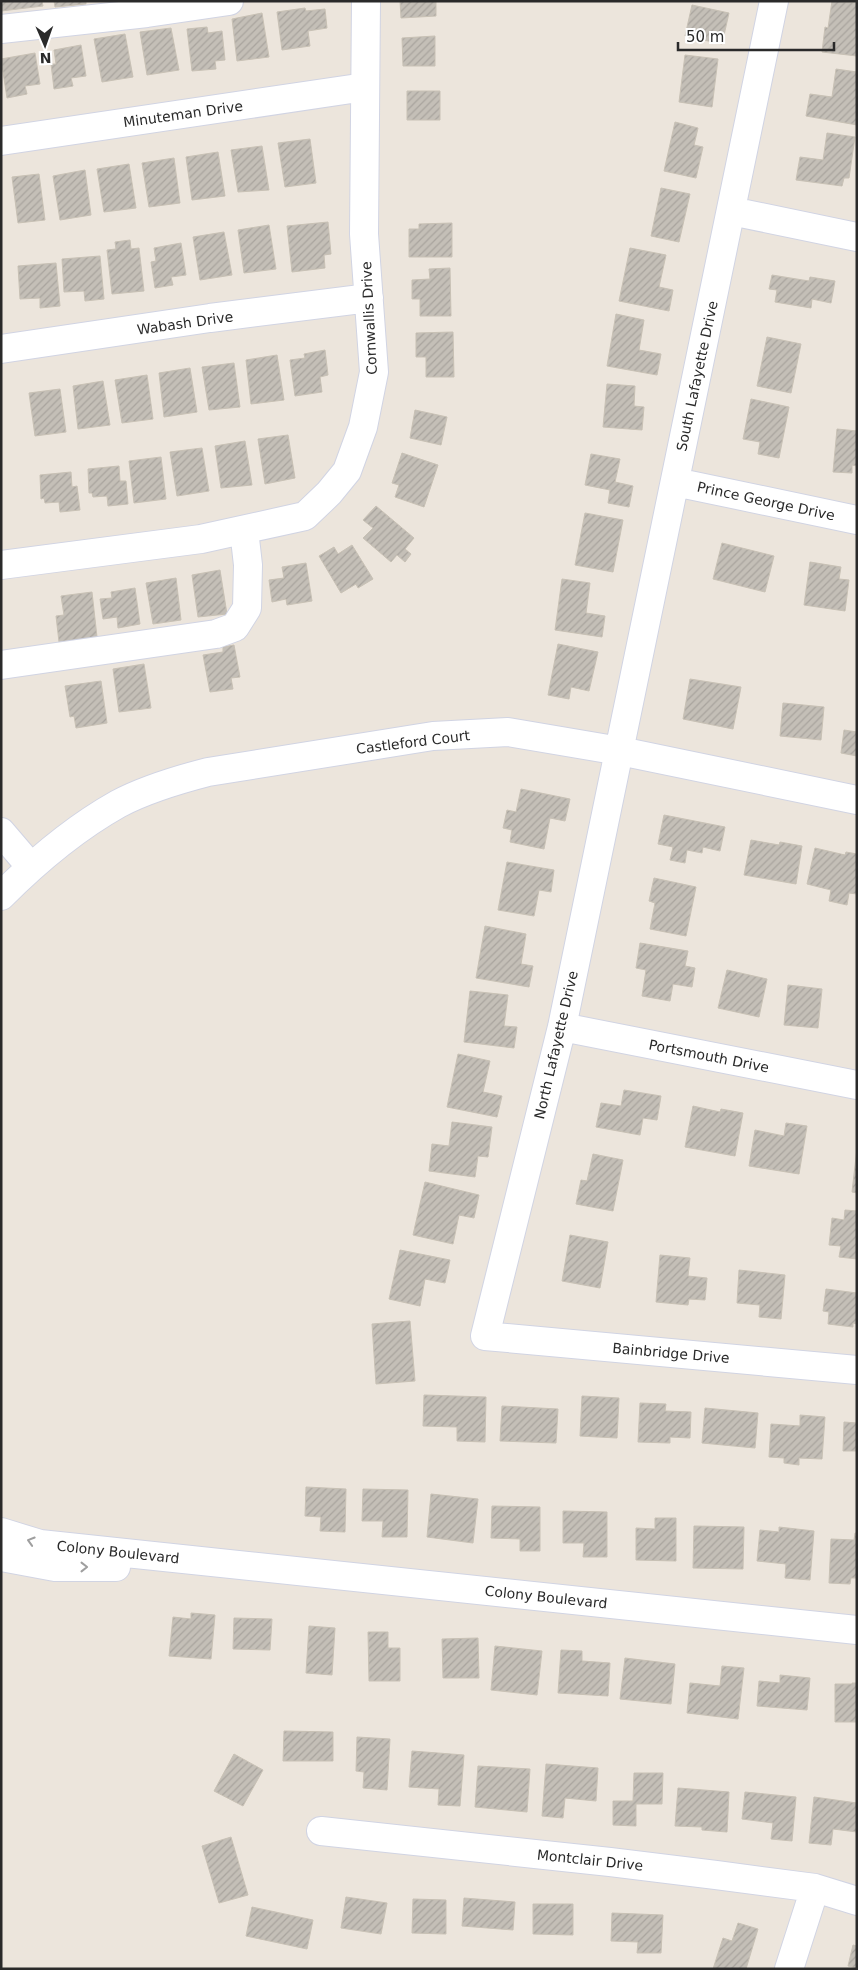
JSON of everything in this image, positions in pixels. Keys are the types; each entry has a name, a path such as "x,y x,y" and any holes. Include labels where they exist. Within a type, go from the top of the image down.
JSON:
{"street":[{"path":"1,29 147,14 229,1"},
{"name":"Cornwallis Drive","path":"1,565 201,539 305,516 347,472 362,427 374,372 364,234 366,1"},
{"name":"South Lafayette Drive","path":"620,751 774,1"},
{"name":"Minuteman Drive","path":"1,141 365,87"},
{"path":"731,211 857,237"},
{"name":"Wabash Drive","path":"1,349 210,318 369,298"},
{"name":"Prince George Drive","path":"675,482 857,520"},
{"path":"1,665 216,634 235,627 248,608 248,565 244,530"},
{"name":"Castleford Court","path":"1,896 31,867 118,804 178,780 208,772 433,736 508,732 620,751 857,800"},
{"name":"North Lafayette Drive","path":"485,1336 562,1027 620,751"},
{"path":"1,832 31,867"},
{"name":"Portsmouth Drive","path":"562,1027 857,1085"},
{"name":"Bainbridge Drive","path":"485,1336 857,1370"},
{"name":"Colony Boulevard","path":"1,1532 40,1544 857,1630"},
{"name":"Colony Boulevard","path":"1,1557 55,1568 236,1565"},
{"name":"Montclair Drive","path":"321,1831 610,1862 815,1888 857,1902"},
{"path":"789,1969 815,1888"}],"building":[{"path":"1,1 42,1 43,6 1,11"},
{"path":"54,1 86,1 86,4 55,7"},
{"path":"400,1 436,1 436,16 401,18"},
{"path":"832,1 857,3 857,56 822,52 825,27 828,28"},
{"path":"692,5 729,13 722,44 685,36"},
{"path":"305,8 306,11 325,9 327,28 308,31 310,46 282,50 277,12"},
{"path":"262,13 269,57 237,61 232,19"},
{"path":"207,27 208,33 222,31 225,60 215,61 216,69 192,71 187,29"},
{"path":"171,28 179,70 147,75 140,32"},
{"path":"125,34 133,77 102,82 94,39"},
{"path":"435,36 435,66 403,66 402,38"},
{"path":"81,45 86,76 71,78 73,86 54,89 51,64 56,64 54,50"},
{"path":"35,53 40,84 25,86 27,94 7,98 1,59"},
{"path":"685,55 718,59 712,107 679,102"},
{"path":"836,69 857,72 857,125 806,116 810,94 832,97"},
{"path":"407,91 440,91 440,120 407,120"},
{"path":"675,122 698,128 694,145 703,147 696,178 664,171"},
{"path":"827,133 855,137 849,178 844,178 842,186 796,180 800,157 823,160"},
{"path":"310,139 316,183 285,187 278,143"},
{"path":"262,146 269,190 238,192 231,150"},
{"path":"218,152 225,196 192,200 186,157"},
{"path":"174,158 180,203 149,207 142,163"},
{"path":"129,164 136,208 104,212 97,169"},
{"path":"85,170 91,215 60,220 53,176"},
{"path":"39,174 45,220 18,223 12,177"},
{"path":"661,188 690,194 679,242 651,236"},
{"path":"328,222 331,254 324,255 325,268 292,272 287,226"},
{"path":"452,223 452,257 409,257 409,229 419,229 419,224"},
{"path":"269,225 276,269 244,273 238,230"},
{"path":"224,232 232,275 200,280 193,237"},
{"path":"130,240 131,249 139,248 144,291 112,294 107,250 116,249 115,242"},
{"path":"181,243 186,275 171,277 173,285 155,288 151,262 156,261 154,248"},
{"path":"630,248 666,255 659,287 673,290 669,311 619,301"},
{"path":"100,256 104,299 85,301 84,291 64,292 62,259"},
{"path":"56,263 60,306 40,308 40,298 20,299 18,266"},
{"path":"450,268 451,316 420,316 420,299 412,299 412,280 430,279 429,269"},
{"path":"772,275 809,281 810,277 835,281 831,303 812,299 811,308 775,302 777,290 769,289"},
{"path":"616,314 644,320 639,350 661,354 657,375 607,366"},
{"path":"453,332 454,377 426,377 426,357 416,357 416,333"},
{"path":"767,337 801,344 791,393 757,386"},
{"path":"325,350 328,375 320,377 322,392 295,396 290,360 305,358 304,354"},
{"path":"277,355 284,400 251,404 246,360"},
{"path":"234,363 240,407 209,410 202,367"},
{"path":"190,368 197,412 164,417 159,373"},
{"path":"147,375 153,419 122,423 115,380"},
{"path":"103,381 110,425 78,429 73,386"},
{"path":"607,384 635,386 634,406 644,407 642,430 603,427"},
{"path":"60,389 66,432 35,436 29,393"},
{"path":"751,399 789,407 779,458 758,454 760,442 743,439"},
{"path":"415,410 447,417 441,445 410,438"},
{"path":"837,429 857,431 857,466 852,465 852,473 833,472"},
{"path":"288,435 295,478 265,484 258,439"},
{"path":"245,441 252,485 221,488 215,446"},
{"path":"202,448 209,491 177,496 170,452"},
{"path":"402,453 438,465 424,507 395,497 399,485 392,483"},
{"path":"591,454 620,459 615,482 633,486 629,507 608,503 610,490 585,485"},
{"path":"161,457 166,499 134,503 129,461"},
{"path":"119,466 120,481 126,481 128,504 108,506 107,496 93,497 92,493 89,493 88,469"},
{"path":"71,472 72,487 77,486 80,510 60,512 59,502 45,503 44,498 41,499 40,475"},
{"path":"376,506 414,538 405,549 411,554 405,562 397,555 391,562 363,538 373,528 363,520"},
{"path":"585,513 623,520 613,572 575,565"},
{"path":"722,543 774,556 765,592 713,579"},
{"path":"352,545 373,579 358,588 356,584 341,593 319,556 334,547 338,554"},
{"path":"810,562 841,567 839,579 849,580 845,611 804,605"},
{"path":"306,563 312,601 287,605 286,599 272,602 269,580 284,578 282,567"},
{"path":"220,570 227,614 198,617 192,575"},
{"path":"176,578 181,620 153,624 146,583"},
{"path":"562,579 590,583 586,613 605,616 602,637 555,630"},
{"path":"135,588 140,624 118,628 117,617 103,619 100,599 112,598 111,592"},
{"path":"92,592 97,637 59,642 56,616 64,615 61,596"},
{"path":"558,644 598,652 589,691 571,687 569,699 548,695"},
{"path":"234,645 240,677 231,678 233,689 210,692 203,655 223,652 223,647"},
{"path":"144,664 151,708 119,712 113,669"},
{"path":"690,679 741,687 733,729 683,719"},
{"path":"101,681 107,723 76,728 74,716 70,717 65,686"},
{"path":"783,703 824,707 821,740 780,736"},
{"path":"844,730 857,732 857,756 841,753"},
{"path":"521,789 570,799 565,821 550,818 544,849 510,842 512,830 503,828 507,810 516,812"},
{"path":"664,815 725,827 720,851 703,847 702,853 687,850 685,863 670,860 673,847 658,844"},
{"path":"751,840 779,845 780,842 802,846 796,884 744,875"},
{"path":"815,848 845,855 846,852 857,854 857,894 849,893 847,905 829,901 831,890 807,884"},
{"path":"507,862 554,870 551,892 539,890 534,916 498,910"},
{"path":"654,878 696,887 686,936 650,929 655,903 649,901"},
{"path":"485,926 526,934 521,964 533,966 529,987 476,978"},
{"path":"640,943 688,951 685,966 695,968 692,987 673,984 670,1001 642,996 646,970 636,968"},
{"path":"727,970 767,979 759,1017 718,1008"},
{"path":"788,985 822,989 818,1028 784,1025"},
{"path":"470,991 508,995 504,1026 517,1027 514,1048 464,1042"},
{"path":"458,1054 490,1061 483,1092 502,1096 497,1117 447,1107"},
{"path":"624,1090 661,1096 657,1120 643,1118 640,1135 596,1127 601,1103 621,1106"},
{"path":"693,1106 720,1112 721,1109 743,1113 735,1156 685,1147"},
{"path":"452,1122 492,1127 488,1157 478,1156 475,1177 429,1171 432,1144 449,1146"},
{"path":"786,1123 807,1126 799,1174 749,1166 755,1130 784,1136"},
{"path":"857,1148 857,1193 852,1192"},
{"path":"593,1154 623,1160 613,1211 576,1204 581,1180 587,1181"},
{"path":"425,1182 479,1195 474,1218 459,1215 453,1244 413,1235"},
{"path":"845,1210 857,1211 857,1259 839,1257 841,1246 829,1245 832,1218 844,1220"},
{"path":"570,1235 608,1242 600,1288 562,1281"},
{"path":"400,1250 450,1260 445,1283 425,1279 420,1306 389,1299"},
{"path":"660,1255 690,1258 688,1276 707,1278 705,1300 689,1299 688,1305 656,1302"},
{"path":"739,1270 785,1275 781,1319 759,1317 760,1305 737,1303"},
{"path":"826,1289 857,1293 857,1324 853,1323 853,1327 828,1324 829,1312 823,1311"},
{"path":"410,1321 415,1381 376,1384 372,1324"},
{"path":"424,1395 486,1397 485,1442 457,1441 457,1427 423,1426"},
{"path":"582,1396 619,1398 617,1438 580,1436"},
{"path":"640,1403 666,1404 665,1411 691,1412 690,1438 670,1437 670,1443 638,1442"},
{"path":"502,1406 558,1409 556,1443 500,1441"},
{"path":"705,1408 758,1413 755,1448 702,1443"},
{"path":"800,1415 825,1417 822,1459 799,1458 799,1465 784,1463 784,1458 769,1457 771,1424 800,1426"},
{"path":"844,1422 857,1423 857,1451 843,1451"},
{"path":"306,1487 346,1489 345,1532 320,1531 321,1517 305,1516"},
{"path":"363,1489 408,1490 407,1537 382,1537 383,1521 362,1521"},
{"path":"431,1494 478,1499 473,1543 427,1537"},
{"path":"492,1506 540,1507 540,1551 520,1551 520,1539 491,1538"},
{"path":"563,1511 607,1512 607,1557 583,1557 584,1543 563,1543"},
{"path":"655,1518 676,1518 676,1561 636,1560 636,1528 655,1529"},
{"path":"694,1526 744,1527 743,1569 693,1568"},
{"path":"779,1527 814,1531 810,1580 785,1578 786,1564 757,1561 760,1530 779,1532"},
{"path":"855,1533 857,1533 857,1578 851,1578 850,1584 829,1583 831,1539 854,1540"},
{"path":"191,1613 215,1615 211,1659 169,1656 173,1617 191,1619"},
{"path":"234,1618 272,1619 270,1650 233,1649"},
{"path":"309,1626 335,1628 332,1675 306,1673"},
{"path":"368,1632 388,1632 388,1648 400,1648 400,1681 369,1681"},
{"path":"478,1638 479,1678 443,1678 442,1639"},
{"path":"495,1646 542,1651 537,1695 491,1690"},
{"path":"561,1650 582,1651 582,1661 610,1663 608,1696 558,1693"},
{"path":"625,1658 675,1664 671,1704 620,1699"},
{"path":"722,1666 744,1668 738,1719 687,1713 690,1683 720,1686"},
{"path":"780,1675 810,1678 807,1710 757,1706 759,1681 780,1683"},
{"path":"857,1683 857,1722 835,1722 835,1684"},
{"path":"284,1731 333,1732 333,1761 283,1761"},
{"path":"357,1737 390,1739 387,1790 363,1788 364,1772 356,1771"},
{"path":"412,1751 464,1755 460,1806 438,1805 439,1789 409,1787"},
{"path":"234,1754 263,1770 243,1806 214,1791"},
{"path":"546,1764 598,1768 596,1801 565,1798 563,1818 542,1816"},
{"path":"478,1766 530,1769 527,1812 475,1807"},
{"path":"634,1773 663,1773 662,1804 636,1804 636,1826 613,1825 613,1801 633,1801"},
{"path":"678,1788 729,1792 727,1832 702,1830 702,1827 675,1826"},
{"path":"745,1792 796,1797 792,1841 771,1839 773,1823 742,1819"},
{"path":"814,1797 857,1803 857,1832 833,1829 831,1845 809,1843"},
{"path":"231,1837 248,1895 219,1903 202,1846"},
{"path":"346,1897 387,1903 381,1934 341,1928"},
{"path":"464,1898 515,1902 513,1930 462,1926"},
{"path":"413,1899 446,1900 446,1934 412,1933"},
{"path":"533,1904 573,1904 573,1935 533,1934"},
{"path":"252,1907 313,1920 307,1949 246,1936"},
{"path":"612,1913 663,1915 661,1953 637,1953 638,1942 611,1941"},
{"path":"738,1923 758,1929 746,1969 713,1969 723,1938 732,1941"},
{"path":"853,1945 857,1946 857,1968 848,1966"}]}
